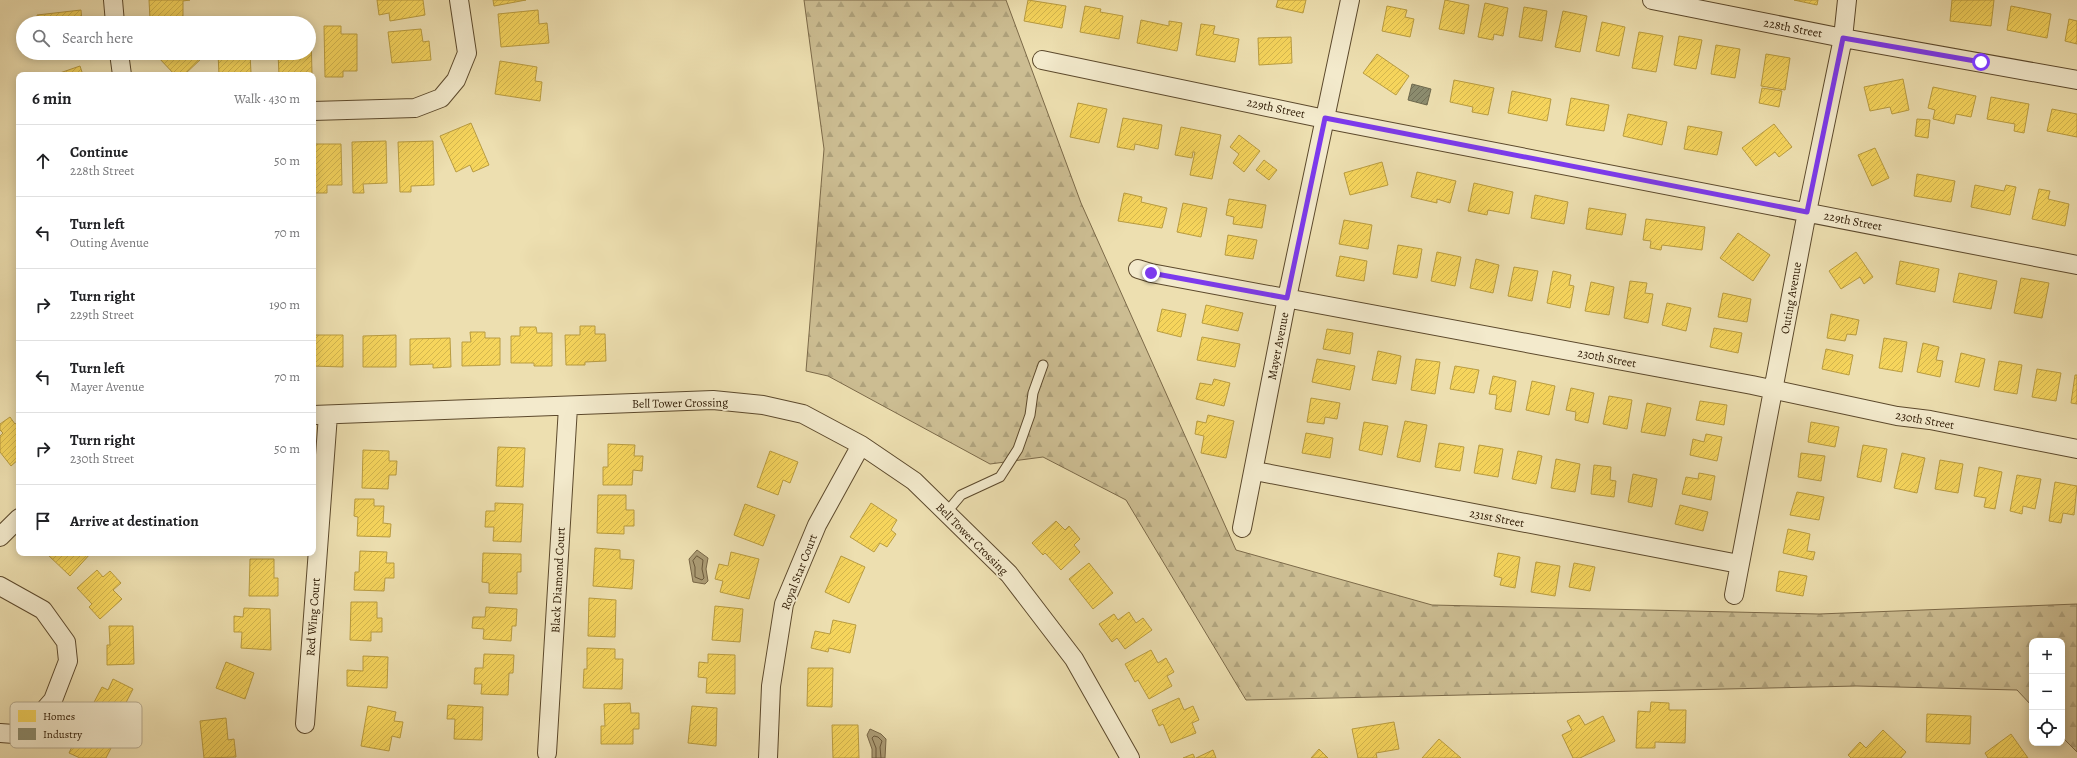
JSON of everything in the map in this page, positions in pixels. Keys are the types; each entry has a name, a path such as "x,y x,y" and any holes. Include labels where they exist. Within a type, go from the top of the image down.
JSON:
{"street":[{"path":"113,0 115,16"},
{"path":"316,111 415,108 441,98 456,80 466,52 459,0"},
{"name":"Mayer Avenue","path":"1242,528 1287,298 1350,0"},
{"name":"228th Street","path":"1652,0 1843,38 2077,80"},
{"name":"Outing Avenue","path":"1734,595 1807,212 1843,38 1847,0"},
{"path":"121,60 122,72"},
{"name":"229th Street","path":"1042,60 1325,118 2077,265"},
{"name":"230th Street","path":"1138,269 1151,273 1774,390 1897,416 1930,420 2077,448"},
{"name":"Bell Tower Crossing","path":"320,415 568,407 713,400 763,405 803,414 861,445 914,481 1009,574 1074,659 1130,758"},
{"name":"Black Diamond Court","path":"547,753 568,407"},
{"name":"Red Wing Court","path":"316,497 320,415"},
{"name":"Royal Star Court","path":"768,758 771,686 784,604 817,525 861,445"},
{"name":"231st Street","path":"1254,472 1739,564"},
{"path":"0,537 16,521"},
{"name":"Red Wing Court","path":"305,724 313,556"},
{"path":"0,586 43,610 66,642 68,661 50,702"},
{"path":"0,733 10,734"}],"lane":[{"path":"946,514 961,495 1000,477 1018,450 1030,415 1033,394 1043,365"}],"green space":[{"path":"804,0 1006,0 1081,203 1236,550 1432,605 1819,614 2077,604 2077,752 2065,740 2065,638 2029,638 2029,703 2017,690 1857,686 1246,700 1126,500 1043,457 990,464 828,376 806,371 824,149"}],"water":[{"path":"697,550 708,558 706,569 708,581 705,584 693,582 689,559"},
{"path":"870,729 881,734 886,739 885,758 872,758 872,749 867,735"}],"building: Homes":[{"path":"149,0 190,0 183,1 183,16 150,16"},
{"path":"377,0 423,0 425,15 390,21 389,13 379,15"},
{"path":"493,0 526,0 494,6"},
{"path":"1028,0 1066,6 1062,28 1024,21"},
{"path":"1278,0 1306,0 1303,13 1276,7"},
{"path":"1445,0 1469,5 1464,34 1439,29"},
{"path":"1794,0 1818,0 1817,5"},
{"path":"1952,0 1994,0 1991,26 1950,21"},
{"path":"1485,3 1508,8 1503,36 1494,34 1493,40 1478,37"},
{"path":"1085,6 1101,9 1100,12 1123,16 1119,39 1080,32"},
{"path":"1387,6 1407,10 1405,17 1414,19 1410,37 1382,31"},
{"path":"2011,6 2051,14 2047,38 2007,30"},
{"path":"1524,7 1547,11 1542,41 1519,37"},
{"path":"81,10 81,16 37,16"},
{"path":"538,10 539,24 547,23 549,43 501,47 498,14"},
{"path":"1563,11 1587,16 1580,52 1555,47"},
{"path":"2069,19 2077,21 2077,44 2065,41"},
{"path":"1141,20 1169,26 1169,21 1182,23 1177,51 1137,43"},
{"path":"1602,22 1625,27 1619,56 1596,51"},
{"path":"1201,24 1215,26 1213,34 1239,39 1235,62 1196,55"},
{"path":"324,26 341,26 341,34 357,34 357,71 343,71 343,77 325,77"},
{"path":"421,29 423,42 429,41 431,60 392,63 388,32"},
{"path":"1639,32 1663,36 1656,72 1632,68"},
{"path":"1679,36 1702,40 1696,69 1674,65"},
{"path":"1291,37 1292,63 1259,65 1258,38"},
{"path":"1716,45 1740,49 1735,78 1711,74"},
{"path":"1377,54 1409,76 1396,95 1363,73"},
{"path":"1766,54 1790,58 1785,90 1761,86"},
{"path":"161,60 200,60 187,72 172,72"},
{"path":"218,60 250,60 251,72 219,72"},
{"path":"278,60 312,60 312,72 279,72"},
{"path":"500,61 537,67 535,81 542,82 540,101 495,94"},
{"path":"80,66 82,72 63,72"},
{"path":"1903,79 1909,110 1892,114 1890,107 1870,111 1864,87"},
{"path":"1454,80 1494,88 1488,115 1472,112 1473,107 1450,102"},
{"path":"1933,87 1976,96 1971,117 1956,114 1954,124 1933,119 1935,110 1928,108"},
{"path":"1762,88 1782,91 1779,107 1759,103"},
{"path":"1512,91 1551,99 1547,121 1508,113"},
{"path":"1991,97 2029,104 2024,133 2014,131 2015,124 1987,119"},
{"path":"1571,98 1609,105 1604,131 1566,125"},
{"path":"1078,103 1107,109 1099,143 1070,137"},
{"path":"2052,109 2077,114 2077,137 2047,131"},
{"path":"1628,114 1667,122 1662,145 1623,136"},
{"path":"1123,118 1162,125 1158,149 1135,144 1134,150 1117,147"},
{"path":"1917,119 1930,120 1928,138 1915,136"},
{"path":"471,123 489,165 473,172 470,165 456,172 440,136"},
{"path":"1774,124 1792,147 1779,157 1775,152 1756,166 1742,148"},
{"path":"1688,126 1722,132 1717,155 1684,149"},
{"path":"1181,127 1221,135 1212,179 1190,175 1195,152 1193,152 1192,158 1175,155"},
{"path":"1239,135 1260,151 1244,172 1233,163 1239,154 1230,147"},
{"path":"386,141 387,183 363,184 364,193 353,193 352,142"},
{"path":"433,141 434,185 411,186 411,192 400,192 398,142"},
{"path":"316,144 341,144 342,185 327,185 327,193 316,193"},
{"path":"1875,148 1889,178 1872,186 1858,155"},
{"path":"1264,160 1277,170 1269,180 1256,170"},
{"path":"1382,162 1388,185 1350,195 1344,173"},
{"path":"1417,172 1456,181 1450,203 1437,199 1437,203 1411,197"},
{"path":"1917,174 1955,181 1951,202 1914,196"},
{"path":"1474,183 1513,192 1509,214 1488,210 1487,215 1468,211"},
{"path":"1975,185 2004,191 2006,185 2016,187 2010,215 1971,207"},
{"path":"2039,189 2050,191 2048,199 2069,204 2065,226 2032,219"},
{"path":"1124,193 1142,197 1141,202 1167,208 1162,228 1118,221"},
{"path":"1535,195 1568,202 1564,224 1531,218"},
{"path":"1229,199 1266,205 1262,228 1233,224 1234,217 1226,215"},
{"path":"1183,203 1207,208 1201,237 1177,232"},
{"path":"1589,208 1626,214 1622,235 1586,229"},
{"path":"1646,219 1705,227 1702,250 1662,245 1661,250 1650,248 1651,241 1643,240"},
{"path":"1344,220 1372,225 1368,249 1339,244"},
{"path":"1738,233 1770,255 1753,281 1720,258"},
{"path":"1228,235 1257,240 1253,259 1225,255"},
{"path":"1398,245 1422,249 1417,278 1393,274"},
{"path":"1437,252 1461,257 1455,286 1431,281"},
{"path":"1856,252 1873,277 1864,284 1860,277 1841,289 1829,271"},
{"path":"1340,256 1367,261 1364,281 1336,276"},
{"path":"1476,259 1499,265 1493,293 1470,288"},
{"path":"1900,261 1939,269 1935,292 1896,284"},
{"path":"1514,267 1538,271 1532,301 1508,296"},
{"path":"1553,271 1571,275 1569,285 1574,286 1570,308 1547,303"},
{"path":"1959,273 1997,281 1991,309 1953,302"},
{"path":"2021,278 2049,283 2042,318 2014,313"},
{"path":"1630,281 1647,283 1645,293 1653,294 1648,323 1624,318"},
{"path":"1591,282 1614,287 1609,315 1585,311"},
{"path":"1723,293 1751,299 1747,322 1718,317"},
{"path":"1667,303 1691,308 1686,331 1662,325"},
{"path":"1206,305 1243,313 1238,331 1202,323"},
{"path":"1162,309 1186,314 1181,337 1157,331"},
{"path":"1831,314 1859,320 1856,335 1847,334 1845,341 1827,338"},
{"path":"580,326 595,326 595,334 605,334 606,361 585,362 585,365 566,365 565,335 580,335"},
{"path":"520,327 536,327 537,333 552,333 552,366 534,366 534,363 511,363 511,336 520,336"},
{"path":"1714,328 1742,333 1738,353 1710,347"},
{"path":"1327,329 1353,333 1350,354 1323,349"},
{"path":"470,332 485,332 485,338 500,338 500,365 462,366 462,342 471,342"},
{"path":"316,335 343,335 343,367 316,366"},
{"path":"396,335 396,367 363,367 363,336"},
{"path":"1202,337 1240,344 1235,367 1197,360"},
{"path":"450,338 451,367 433,368 433,364 410,365 410,339"},
{"path":"1884,338 1907,342 1902,372 1879,368"},
{"path":"1923,343 1939,347 1936,360 1943,361 1940,377 1917,372"},
{"path":"1826,349 1853,355 1849,375 1822,369"},
{"path":"1378,351 1401,356 1396,384 1372,380"},
{"path":"1961,353 1985,359 1979,387 1955,382"},
{"path":"1317,359 1355,366 1350,390 1312,382"},
{"path":"1416,359 1440,362 1435,394 1411,390"},
{"path":"1999,361 2022,365 2017,394 1994,390"},
{"path":"1455,366 1479,370 1474,393 1450,389"},
{"path":"2037,369 2061,373 2056,401 2032,397"},
{"path":"2075,375 2077,375 2077,404 2071,403"},
{"path":"1493,376 1516,381 1511,412 1495,409 1497,395 1489,394"},
{"path":"1214,379 1230,383 1224,406 1196,399 1200,383 1212,385"},
{"path":"1532,381 1555,386 1549,415 1526,410"},
{"path":"1571,388 1594,393 1588,423 1575,420 1576,412 1566,410"},
{"path":"1609,396 1632,400 1627,429 1603,424"},
{"path":"1311,398 1340,403 1337,419 1325,417 1324,424 1307,422"},
{"path":"1700,401 1727,405 1724,425 1696,420"},
{"path":"1647,403 1671,408 1665,436 1641,432"},
{"path":"1208,415 1234,421 1226,458 1201,453 1204,436 1195,434 1197,421 1206,423"},
{"path":"10,417 15,424 16,423 16,462 11,466 0,452 0,436 3,433 0,430 0,424"},
{"path":"1405,421 1427,425 1420,462 1397,457"},
{"path":"1364,422 1388,426 1382,455 1359,450"},
{"path":"1811,422 1839,427 1835,447 1808,442"},
{"path":"1306,433 1333,438 1330,458 1302,453"},
{"path":"1706,434 1722,437 1717,461 1690,455 1693,439 1704,442"},
{"path":"1439,443 1464,447 1460,471 1435,467"},
{"path":"608,444 635,445 634,456 643,456 642,471 633,470 632,485 603,485 603,467 608,467"},
{"path":"1479,445 1503,449 1498,477 1474,473"},
{"path":"1863,445 1887,449 1881,482 1857,477"},
{"path":"498,447 525,448 523,487 496,486"},
{"path":"363,450 389,451 389,461 397,461 396,475 389,475 388,489 362,488"},
{"path":"770,451 798,462 790,483 783,480 778,495 757,487"},
{"path":"1518,451 1542,456 1536,484 1512,479"},
{"path":"1801,453 1825,456 1821,481 1798,477"},
{"path":"1902,453 1925,458 1917,493 1894,488"},
{"path":"1556,459 1580,464 1575,492 1551,488"},
{"path":"1940,460 1963,464 1958,493 1935,489"},
{"path":"1594,465 1611,467 1610,480 1616,481 1614,497 1591,494"},
{"path":"1979,467 2002,472 1995,509 1984,507 1986,498 1974,496"},
{"path":"1699,473 1715,476 1711,500 1682,494 1686,477 1698,479"},
{"path":"1633,474 1657,479 1652,507 1628,502"},
{"path":"2017,475 2041,479 2035,509 2023,506 2022,514 2010,511"},
{"path":"2055,482 2077,486 2074,515 2063,513 2061,523 2049,521"},
{"path":"1797,492 1824,497 1819,520 1790,515"},
{"path":"598,495 626,495 626,510 634,510 634,526 624,526 624,534 597,533"},
{"path":"355,499 374,499 374,506 384,506 383,523 391,524 390,537 357,536 358,517 354,516"},
{"path":"495,503 523,504 521,542 493,541 494,527 485,527 486,511 495,511"},
{"path":"871,503 897,520 891,530 896,534 887,547 880,543 874,552 850,537"},
{"path":"745,504 775,515 763,546 734,535"},
{"path":"1680,505 1708,512 1703,531 1675,524"},
{"path":"1056,521 1065,530 1069,526 1080,539 1074,545 1080,552 1061,570 1045,553 1043,555 1032,543"},
{"path":"1788,529 1810,534 1807,551 1815,552 1813,560 1783,553"},
{"path":"595,548 620,550 620,559 634,560 632,589 593,586"},
{"path":"360,551 387,552 386,563 394,563 394,578 385,578 384,591 354,590 355,572 359,572"},
{"path":"731,552 759,559 749,599 720,592 723,581 715,579 719,564 728,566"},
{"path":"483,553 521,554 521,572 517,572 517,594 489,593 489,583 482,582"},
{"path":"1498,553 1520,557 1515,588 1500,585 1502,578 1494,576"},
{"path":"49,556 88,556 70,576"},
{"path":"841,556 865,567 849,603 825,592"},
{"path":"250,559 274,559 274,578 278,578 278,596 249,596"},
{"path":"1536,562 1560,566 1555,596 1531,592"},
{"path":"1089,563 1113,593 1093,609 1069,579"},
{"path":"1574,563 1595,567 1590,591 1569,587"},
{"path":"97,570 103,577 110,571 121,583 113,590 122,599 100,619 89,607 92,604 77,588"},
{"path":"1779,571 1807,576 1803,596 1776,591"},
{"path":"589,598 616,600 615,637 588,636"},
{"path":"351,602 377,602 377,618 382,618 382,632 371,632 371,641 350,640"},
{"path":"715,606 743,609 740,642 712,640"},
{"path":"486,607 517,609 516,626 512,626 511,641 483,639 484,629 472,628 473,617 485,617"},
{"path":"244,608 270,609 271,650 241,648 242,632 234,632 234,616 243,617"},
{"path":"1129,612 1136,623 1143,618 1152,630 1125,649 1117,638 1112,642 1099,624 1114,614 1118,620"},
{"path":"833,620 856,625 850,653 829,648 828,652 811,648 815,631 830,634"},
{"path":"109,626 133,626 134,664 107,665 107,645 110,645"},
{"path":"587,648 615,649 615,659 623,659 622,689 583,688 584,669 587,669"},
{"path":"1151,650 1158,663 1166,658 1174,672 1167,676 1172,686 1149,699 1138,680 1135,682 1125,664"},
{"path":"484,654 514,655 513,673 509,673 508,695 481,694 482,684 474,684 475,668 483,668"},
{"path":"708,654 735,655 735,694 706,693 707,678 698,677 699,662 708,663"},
{"path":"363,656 388,657 387,688 347,686 347,670 363,671"},
{"path":"226,662 254,673 245,699 216,688"},
{"path":"808,668 833,668 832,707 807,706"},
{"path":"113,679 133,689 126,702 94,702 102,687 108,690"},
{"path":"1179,698 1184,710 1193,706 1199,720 1192,723 1196,733 1171,743 1163,724 1159,726 1152,710"},
{"path":"1651,702 1669,703 1669,710 1686,710 1685,743 1655,742 1655,748 1636,748 1638,711 1650,712"},
{"path":"630,703 631,713 639,713 639,729 633,729 633,744 601,744 601,726 605,726 604,704"},
{"path":"448,705 483,707 482,740 454,739 455,719 447,719"},
{"path":"368,706 396,712 394,721 403,722 400,738 392,736 389,751 361,746"},
{"path":"692,706 717,708 716,746 688,743"},
{"path":"1927,714 1971,716 1970,744 1926,742"},
{"path":"1579,715 1585,725 1603,716 1615,741 1580,758 1573,758 1562,735 1572,730 1567,721"},
{"path":"226,718 228,740 234,739 236,757 204,758 200,721"},
{"path":"1394,722 1399,749 1376,753 1377,758 1358,758 1352,729"},
{"path":"832,725 858,725 859,758 833,758"},
{"path":"1883,730 1906,752 1901,758 1851,758 1848,755 1860,742 1866,748"},
{"path":"2011,734 2028,758 1988,758 1985,753"},
{"path":"1439,739 1461,758 1422,758"},
{"path":"71,748 111,748 106,758 80,758 69,753"},
{"path":"1319,749 1328,758 1311,758"},
{"path":"1213,750 1216,758 1196,758"},
{"path":"1193,754 1195,758 1183,758"}],"building: Industry":[{"path":"1412,84 1431,89 1427,105 1408,100"}],"route":[{"path":"1151,273 1287,298 1325,118 1807,212 1843,38 1981,62"}]}
